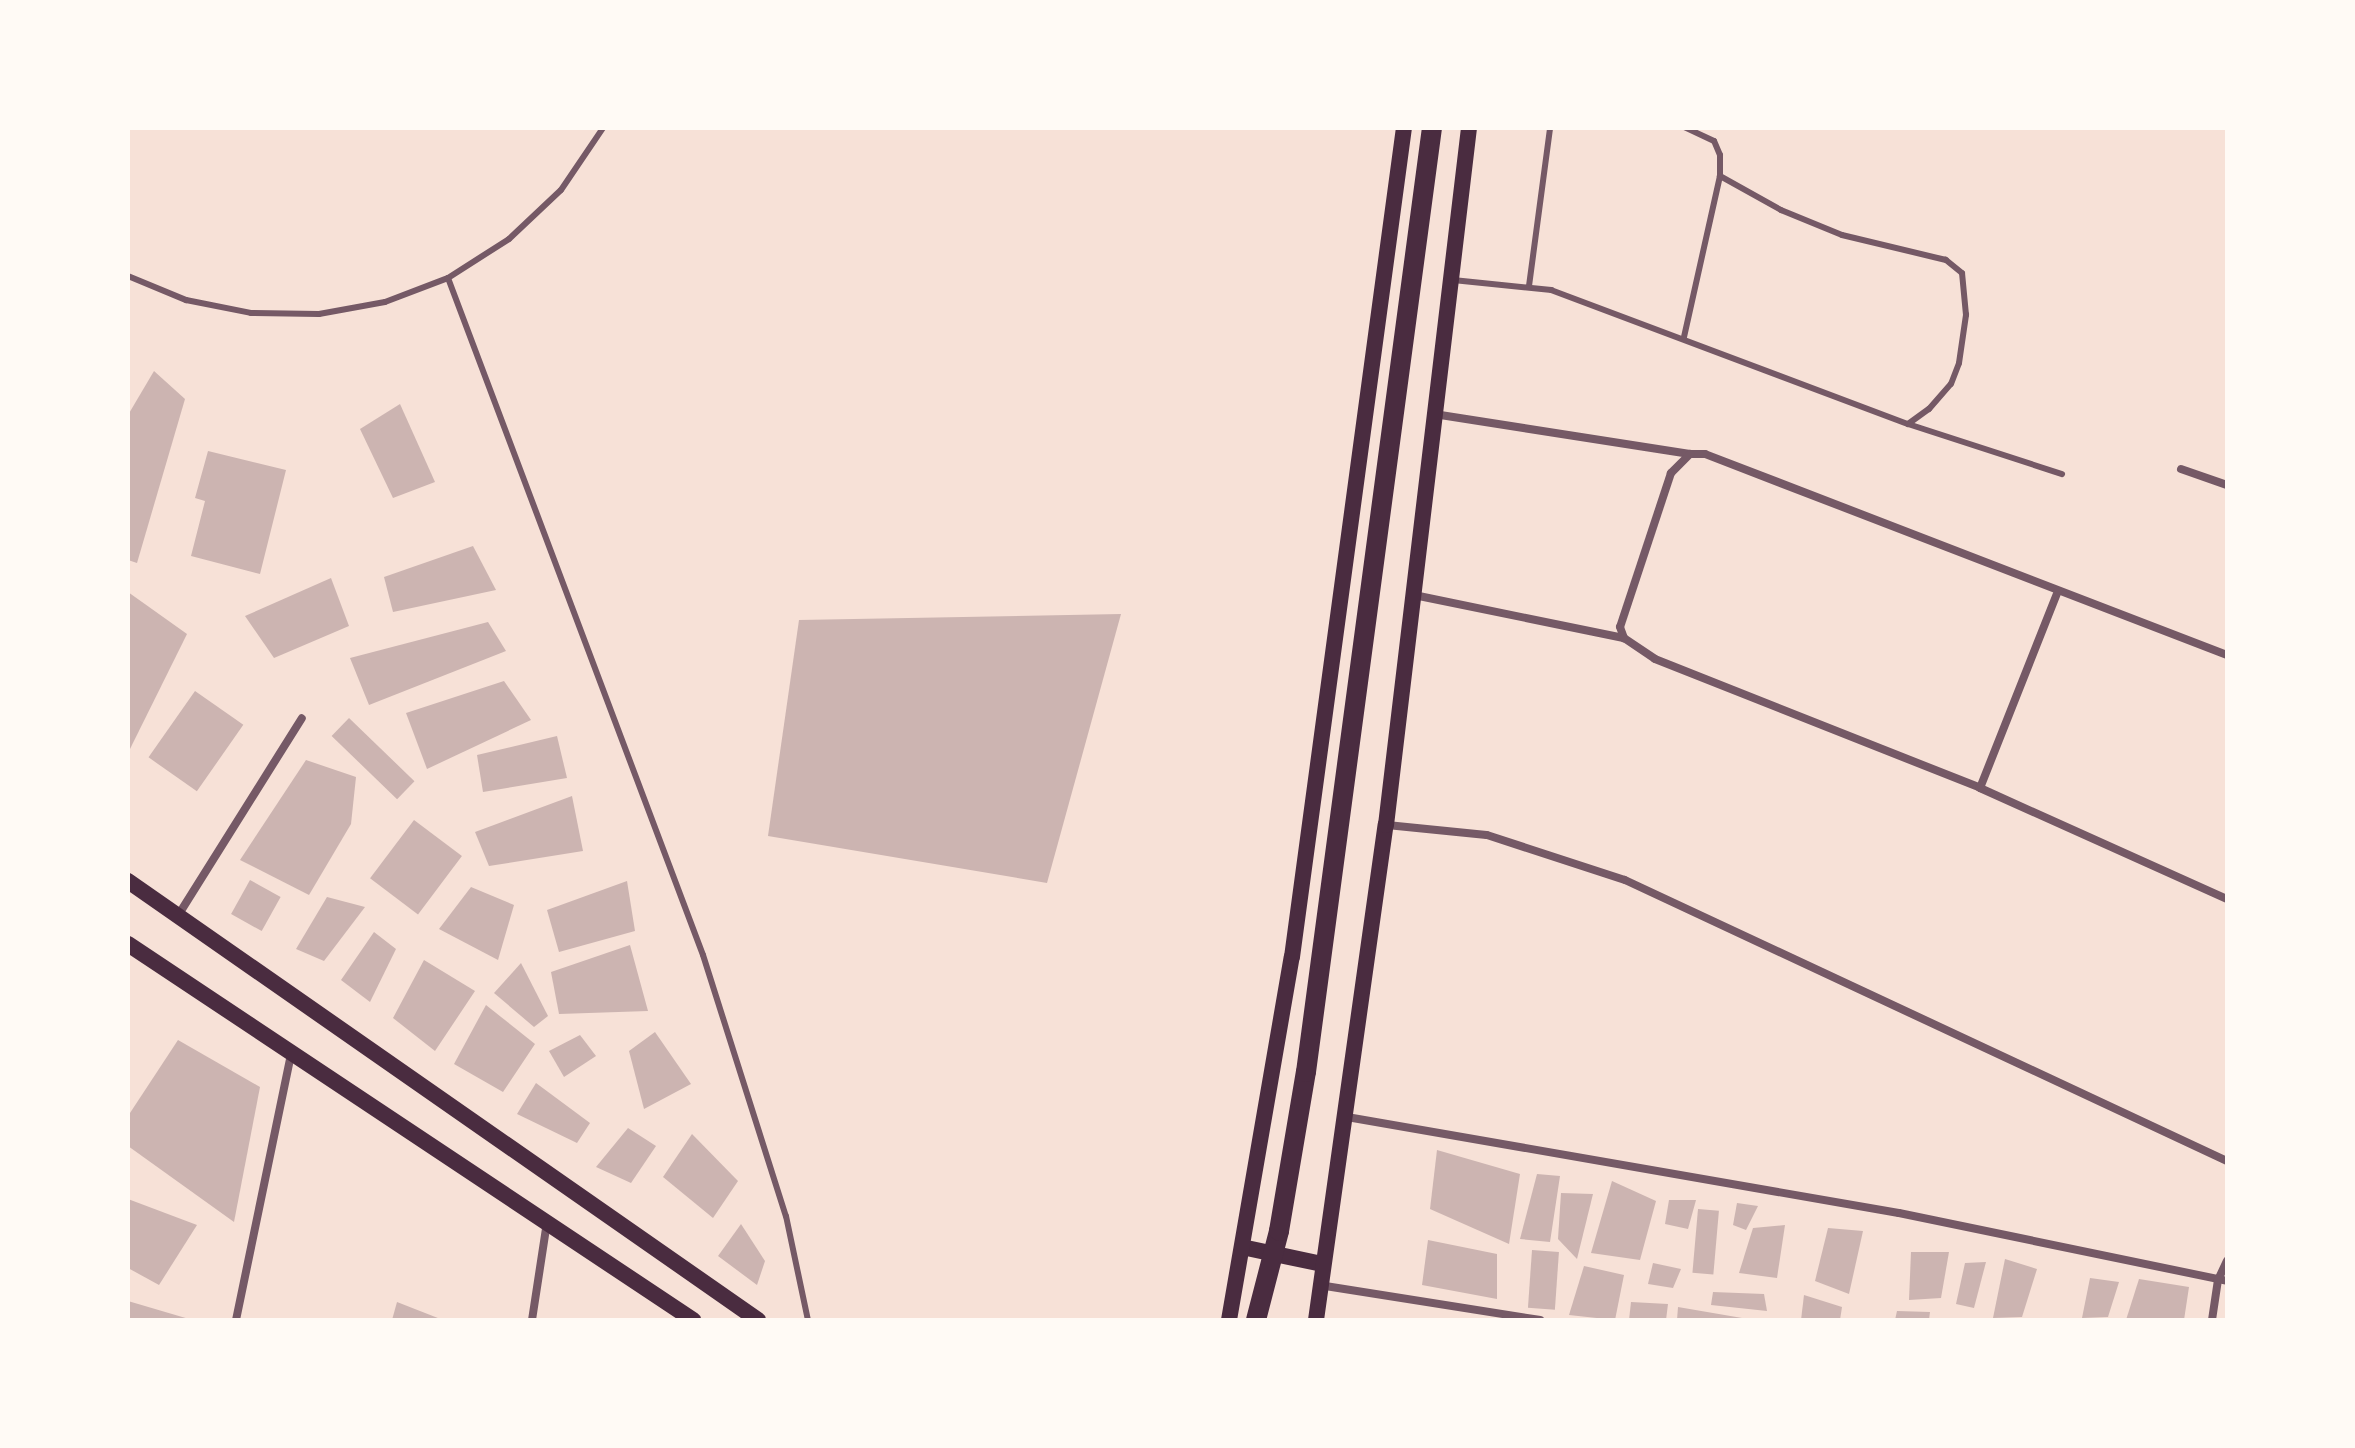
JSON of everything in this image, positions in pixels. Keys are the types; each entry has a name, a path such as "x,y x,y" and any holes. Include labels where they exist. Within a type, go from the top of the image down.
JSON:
{"main road":[{"path":"1229,1320 1292,957 1404,128"},
{"path":"1256,1320 1279,1231 1309,1056 1432,128"},
{"path":"1316,1320 1318,1285 1347,1117 1386,825 1469,128"},
{"path":"128,881 758,1320"},
{"path":"128,944 403,1132 548,1219 693,1320"},
{"path":"1242,1247 1322,1264"}],"street":[{"path":"1433,414 1729,461 2227,655"},
{"path":"1624,638 1622,612 1671,473 1690,454"},
{"path":"2181,469 2227,485"},
{"path":"1980,788 2058,591"},
{"path":"1413,595 1624,638 1655,659 1980,788 2227,899"},
{"path":"179,914 302,718"},
{"path":"1386,825 1487,835 1625,880 2227,1161"},
{"path":"236,1320 291,1054"},
{"path":"1347,1117 1899,1213 2222,1281"},
{"path":"532,1320 548,1219"},
{"path":"2212,1320 2227,1261"},
{"path":"1318,1285 1540,1320"}],"lane":[{"path":"128,276 186,300 251,313 305,314 385,302 448,278 509,239 561,190 603,128"},
{"path":"1529,286 1550,128"},
{"path":"1684,337 1720,176 1720,155 1714,141 1686,128"},
{"path":"1720,176 1806,223 1946,260 1962,273 1966,315 1959,363 1942,396 1908,424"},
{"path":"448,278 703,955 786,1216 808,1320"},
{"path":"1450,279 1529,286 1684,337 1908,424 2062,474"}],"building":[{"path":"154,371 185,399 137,563 128,560 128,415"},
{"path":"400,404 435,482 393,498 360,429"},
{"path":"208,451 286,470 260,574 191,556 205,501 195,498"},
{"path":"473,546 496,590 393,612 384,577"},
{"path":"331,578 349,626 274,658 245,616"},
{"path":"128,592 187,634 128,753"},
{"path":"1121,614 1047,883 768,836 799,620"},
{"path":"488,622 506,651 369,705 350,658"},
{"path":"504,681 531,720 427,769 406,713"},
{"path":"195,691 243,725 197,791 149,757"},
{"path":"349,718 414,781 397,799 332,736"},
{"path":"557,736 567,778 483,792 477,755"},
{"path":"306,760 356,777 351,824 309,895 240,860"},
{"path":"572,796 583,851 489,866 475,832"},
{"path":"414,820 462,856 418,914 370,878"},
{"path":"250,880 281,897 262,931 231,914"},
{"path":"627,881 635,931 559,952 547,910"},
{"path":"471,887 514,905 498,960 439,929"},
{"path":"327,897 365,907 324,961 296,949"},
{"path":"374,932 396,949 370,1002 341,980"},
{"path":"630,945 648,1011 559,1014 551,972"},
{"path":"424,960 475,991 435,1051 393,1018"},
{"path":"521,963 548,1016 534,1027 494,993"},
{"path":"486,1005 535,1044 503,1092 454,1064"},
{"path":"655,1032 691,1084 644,1109 629,1051"},
{"path":"580,1035 596,1056 564,1077 549,1051"},
{"path":"178,1040 260,1087 234,1222 128,1146 128,1116"},
{"path":"536,1083 590,1123 577,1143 517,1114"},
{"path":"628,1128 656,1146 631,1183 596,1167"},
{"path":"692,1134 738,1181 713,1218 663,1177"},
{"path":"1437,1150 1520,1174 1509,1244 1430,1209"},
{"path":"1537,1174 1560,1176 1550,1242 1520,1239"},
{"path":"1612,1181 1656,1201 1640,1260 1591,1253"},
{"path":"1561,1193 1593,1194 1577,1259 1558,1239"},
{"path":"128,1199 197,1225 159,1285 128,1268"},
{"path":"1669,1200 1696,1200 1688,1229 1665,1224"},
{"path":"1737,1203 1758,1206 1746,1230 1733,1225"},
{"path":"1698,1209 1719,1211 1713,1275 1692,1273"},
{"path":"741,1224 765,1261 757,1285 718,1256"},
{"path":"1785,1225 1777,1278 1739,1273 1753,1228"},
{"path":"1828,1228 1863,1231 1849,1294 1815,1281"},
{"path":"1428,1240 1497,1254 1497,1299 1422,1285"},
{"path":"1532,1250 1559,1252 1555,1310 1528,1308"},
{"path":"1911,1252 1949,1252 1941,1298 1909,1300"},
{"path":"2005,1259 2037,1269 2022,1317 1993,1318"},
{"path":"1986,1262 1974,1308 1956,1304 1965,1263"},
{"path":"1653,1263 1681,1269 1673,1288 1648,1284"},
{"path":"1584,1266 1624,1275 1615,1320 1569,1315"},
{"path":"2090,1278 2119,1282 2108,1317 2082,1318"},
{"path":"2139,1279 2189,1287 2184,1320 2126,1320"},
{"path":"1713,1292 1764,1294 1767,1311 1711,1305"},
{"path":"1804,1295 1842,1307 1840,1320 1801,1320"},
{"path":"128,1301 189,1319 189,1320 128,1320"},
{"path":"397,1302 443,1320 392,1320"},
{"path":"1631,1302 1668,1304 1666,1320 1629,1320"},
{"path":"1678,1307 1742,1318 1742,1320 1677,1320"},
{"path":"1897,1311 1930,1312 1929,1320 1895,1320"}]}
